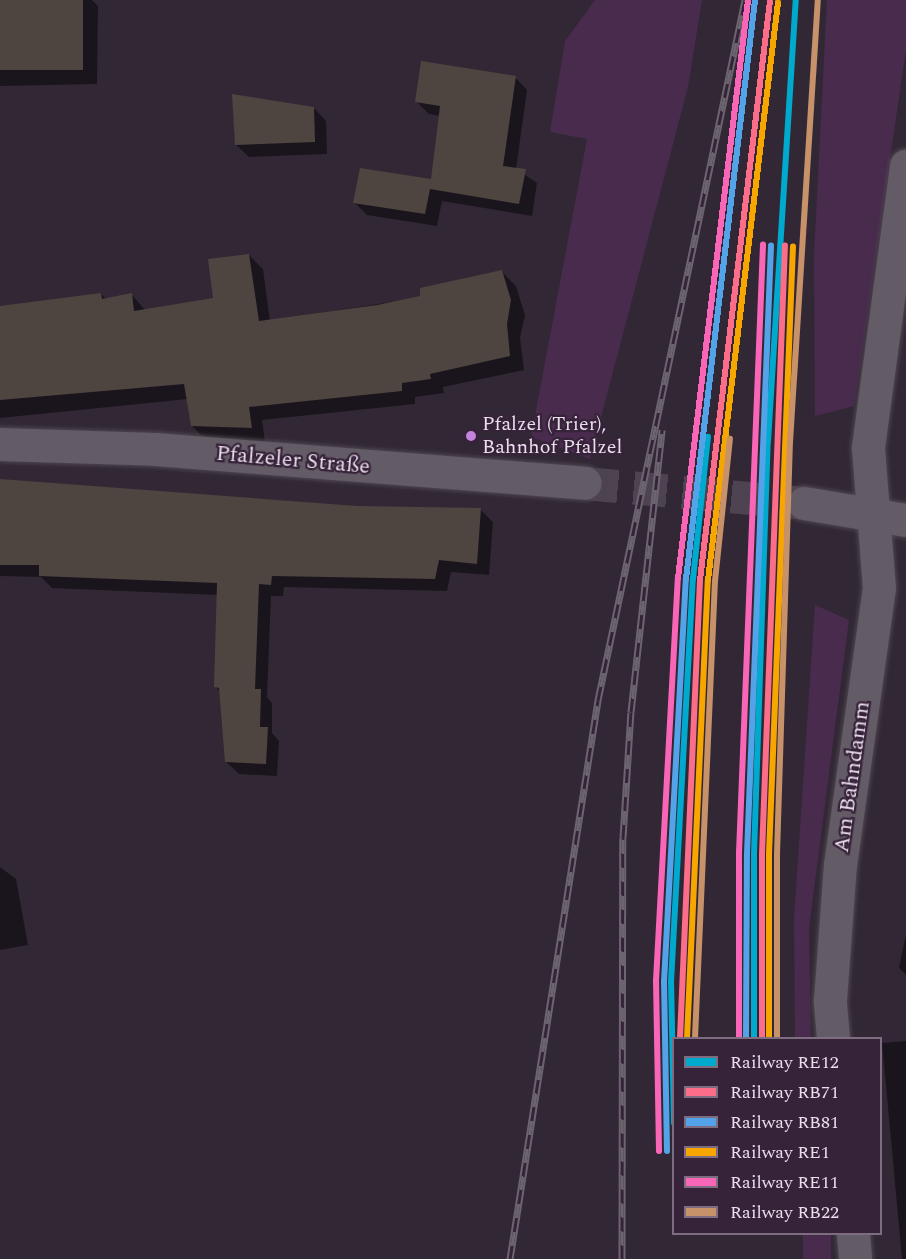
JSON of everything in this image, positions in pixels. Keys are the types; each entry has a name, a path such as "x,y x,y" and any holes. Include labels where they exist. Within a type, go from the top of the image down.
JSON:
{"street":[{"name":"Am Bahndamm","path":"833,1037 830,1000 840,865 891,518 868,447 906,166"},
{"name":"Pfalzeler Straße","path":"0,444 155,449 585,483"},
{"path":"804,503 891,518"},
{"path":"853,1235 855,1259"}],"shaded area":[{"path":"595,0 702,0 688,87 590,459 531,437 587,139 550,132 565,41"},
{"path":"827,0 906,0 906,49 854,406 815,416 814,256"},
{"path":"815,605 849,620 809,928 811,1037 795,1037 794,919"},
{"path":"803,1235 831,1235 831,1259 803,1259"}],"building":[{"path":"0,0 83,0 83,70 0,70"},
{"path":"421,61 516,76 503,166 526,169 519,204 430,189 425,214 353,203 360,168 431,179 440,106 415,102"},
{"path":"232,94 314,107 315,142 235,145"},
{"path":"249,254 259,321 377,305 420,296 420,288 502,270 511,300 507,324 510,356 430,374 431,379 402,383 402,391 249,407 252,428 191,426 184,384 0,400 0,306 101,293 102,299 132,293 134,311 213,298 208,259"},
{"path":"0,479 357,506 481,508 477,564 439,560 435,579 272,576 271,585 259,584 255,689 261,689 260,727 268,727 266,764 225,762 219,688 214,687 217,583 39,576 39,565 0,565"}],"tunnel":[{"path":"585,483 804,503"}],"railway":[{"path":"510,1259 598,700 745,0"},
{"path":"622,1259 623,838 631,712 662,430"}],"rail line":[{"name":"RE11","path":"659,1151 656,981 678,578 748,0"},
{"name":"RB81","path":"667,1151 664,982 686,579 755,0"},
{"name":"RE12","path":"754,1037 754,854 768,441 796,0"},
{"name":"RB71","path":"680,1037 700,580 770,1"},
{"name":"RB22","path":"777,1037 777,854 790,442 818,1"},
{"name":"RE1","path":"687,1037 708,580 778,2"},
{"name":"RE11","path":"739,1037 739,853 763,244"},
{"name":"RB81","path":"746,1037 747,854 771,245"},
{"name":"RB71","path":"762,1037 762,854 785,245"},
{"name":"RE1","path":"769,1037 769,854 793,246"},
{"name":"RE12","path":"672,1037 671,982 693,579 708,437"},
{"name":"RB22","path":"695,1037 715,581 730,439"}],"place":[{"name":"Pfalzel (Trier), Bahnhof Pfalzel","path":"471,436"}]}
